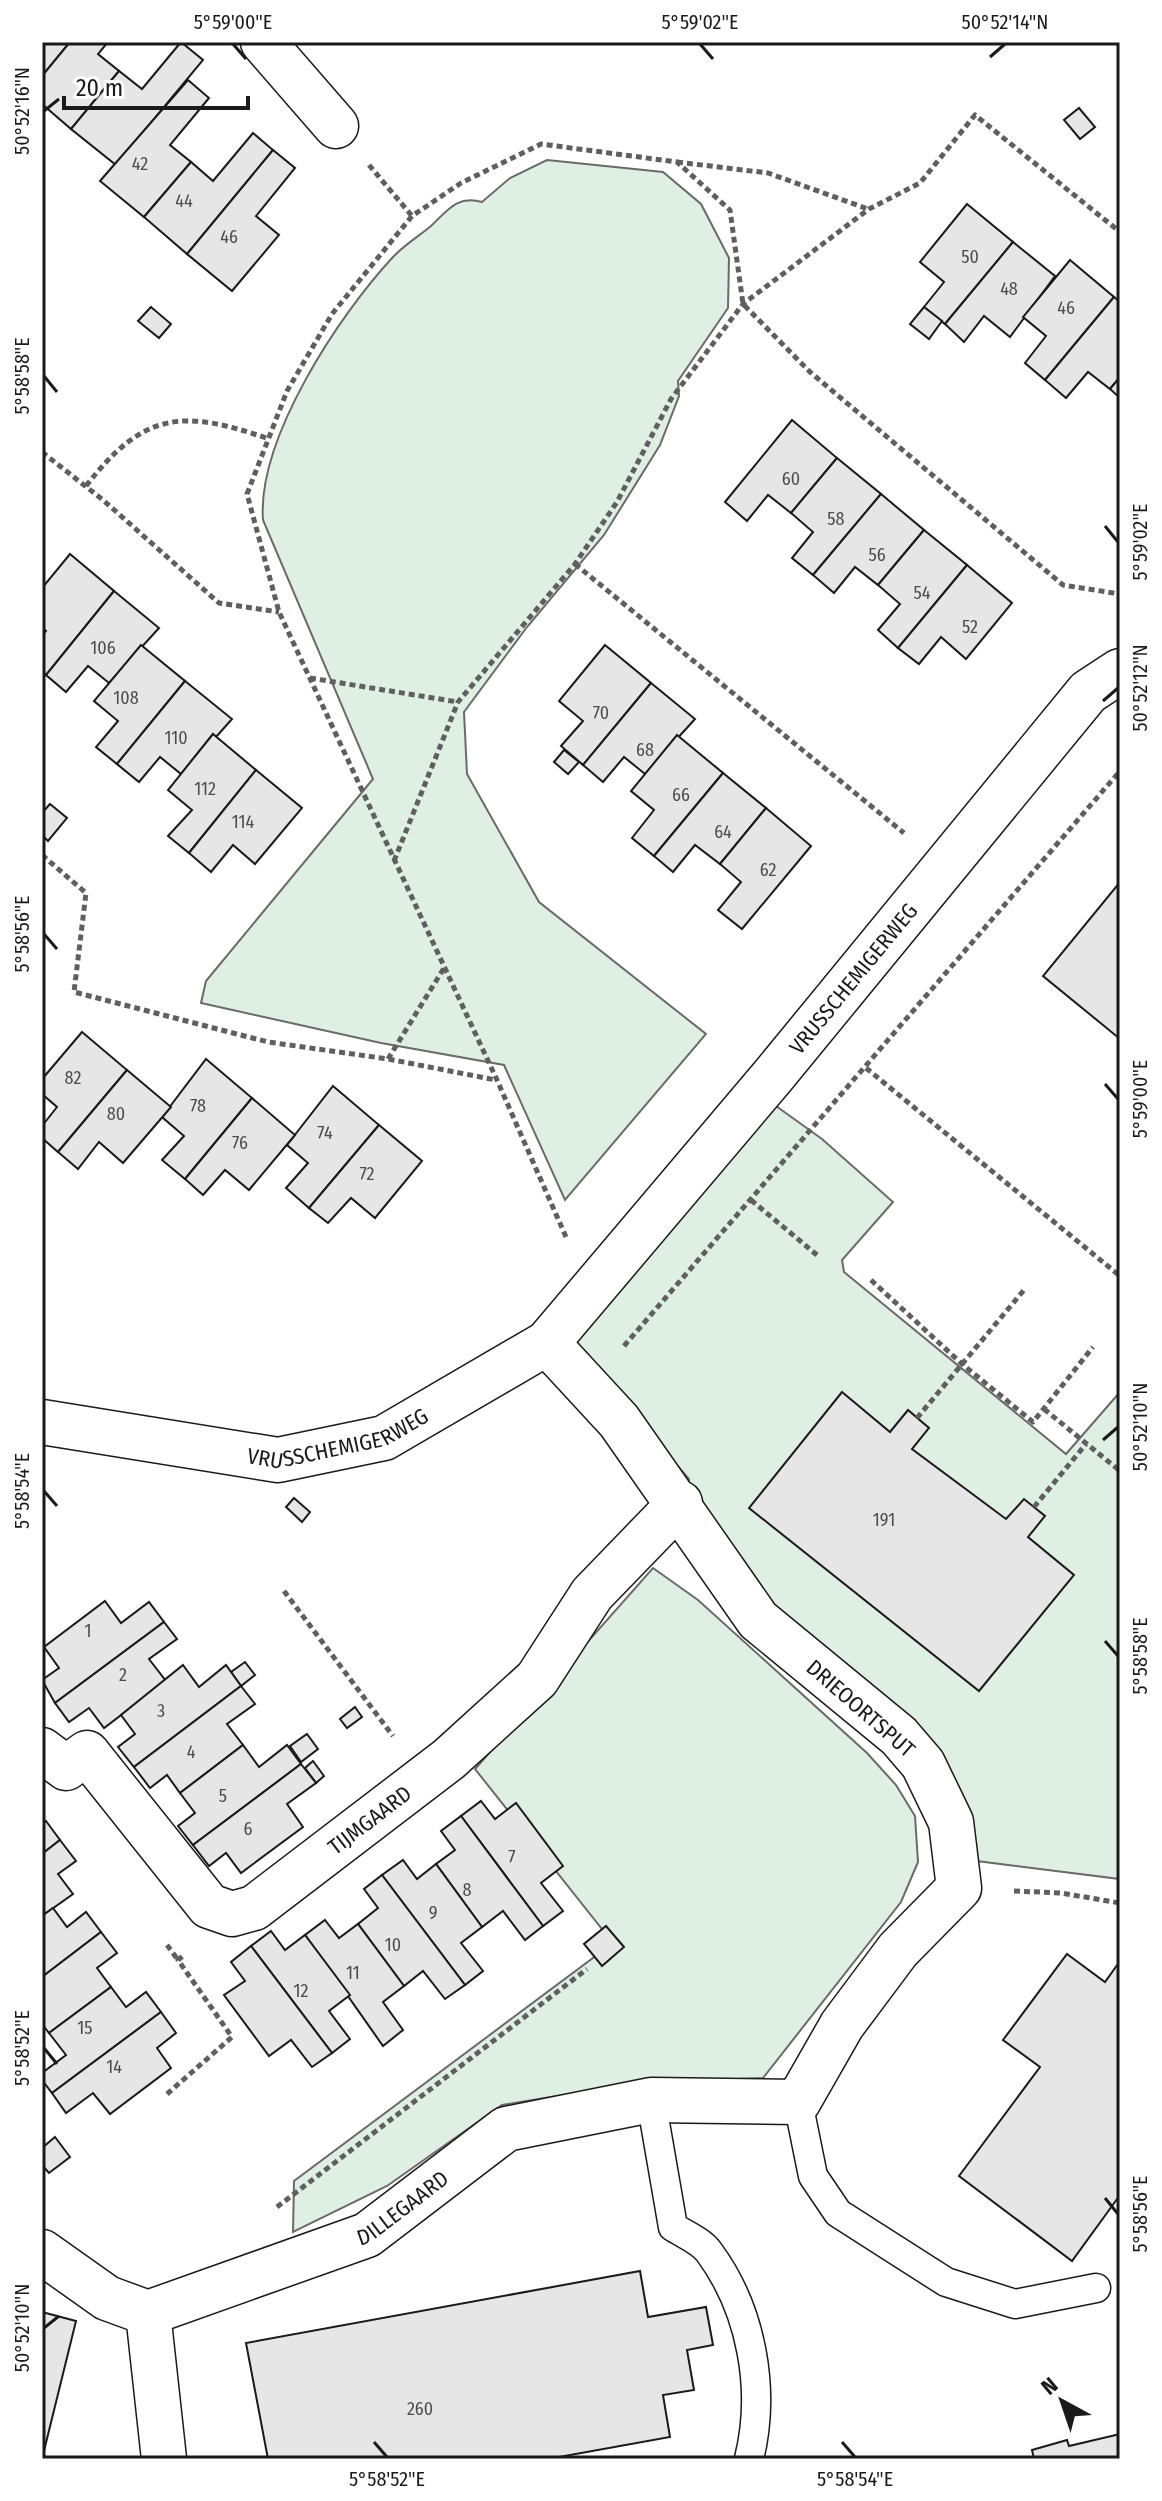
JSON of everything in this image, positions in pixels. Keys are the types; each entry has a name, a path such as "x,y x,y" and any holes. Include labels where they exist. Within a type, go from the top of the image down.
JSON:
{"street":[{"path":"263,42 336,126"},
{"name":"VRUSSCHEMIGERWEG","path":"42,1422 278,1460 384,1438 547,1343 1088,692 1120,671"},
{"name":"DRIEOORTSPUT","path":"547,1343 619,1421 680,1503 758,1620 899,1736 923,1764 951,1822 959,1888"},
{"name":"TIJMGAARD","path":"232,1914 254,1908 425,1778 537,1679 592,1594 680,1503"},
{"path":"42,1750 66,1768 87,1753 209,1906 232,1914"},
{"path":"651,2100 798,2102 842,2025 898,1950 959,1888"},
{"name":"DILLEGAARD","path":"148,2313 367,2235 506,2129 651,2100"},
{"path":"42,2252 107,2298 148,2313 164,2459"}],"lane":[{"path":"651,2100 673,2227 708,2250 749,2328 757,2425 749,2459"},
{"path":"798,2102 813,2176 838,2213 946,2282 1015,2304 1096,2288"}],"path":[{"path":"394,862 458,702 575,564 617,502 671,399 743,304 869,209 920,183 975,115 1120,232"},
{"path":"336,126 412,216"},
{"path":"590,1293 497,1080 279,612 247,494 287,391 332,314 412,216 461,183 541,144 768,173 869,209"},
{"path":"677,162 730,210 743,304 810,372 1063,585 1120,594"},
{"path":"86,486 133,438 156,425 190,419 225,424 269,439"},
{"path":"42,452 103,500 219,603 279,612"},
{"path":"575,564 945,867"},
{"path":"310,678 458,702"},
{"path":"588,1387 1120,771"},
{"path":"42,855 86,893 74,992 268,1042 388,1059 497,1080"},
{"path":"388,1059 444,968"},
{"path":"866,1068 1120,1276"},
{"path":"751,1200 817,1255"},
{"path":"871,1280 962,1364 1033,1422 1093,1347"},
{"path":"917,1418 1024,1290"},
{"path":"1044,1409 1120,1471"},
{"path":"1034,1507 1086,1444"},
{"path":"284,1591 425,1778"},
{"path":"959,1888 1061,1893 1120,1903"},
{"path":"167,2094 232,2037 178,1960 232,1914"},
{"path":"273,2210 587,1969"}],"green space":[{"path":"547,160 663,172 701,204 729,258 728,308 678,381 679,396 660,445 604,535 527,627 464,712 467,774 539,902 706,1034 565,1200 504,1065 381,1043 201,1003 206,981 373,779 263,520 265,488 273,453 287,416 349,311 397,253 454,205 473,200 482,202 510,178"},
{"path":"769,1101 822,1139 893,1202 842,1260 844,1272 1066,1454 1120,1392 1120,1879 977,1861 940,1756 688,1531 689,1479 572,1343"},
{"path":"653,1568 698,1600 867,1753 896,1785 915,1816 918,1862 901,1902 763,2078 636,2083 502,2105 387,2186 293,2232 294,2181 613,1943 475,1769"}],"building":[{"path":"42,42 70,42 42,76"},
{"path":"70,42 108,42 98,54 119,71 71,129 42,104 42,76"},
{"path":"181,42 203,60 116,165 71,129 119,71 142,89"},
{"path":"188,80 209,98 170,145 191,162 144,217 100,181"},
{"path":"1079,108 1095,127 1080,139 1064,120"},
{"path":"253,133 273,150 187,254 144,217 191,162 213,181"},
{"path":"273,150 295,168 256,216 279,235 232,291 187,254"},
{"path":"967,204 1013,242 945,324 924,307 944,282 920,262"},
{"path":"1013,242 1055,276 1010,337 984,316 964,342 945,324"},
{"path":"1070,260 1114,297 1045,380 1025,363 1046,336 1023,317"},
{"path":"1114,297 1120,302 1120,377 1110,389 1088,372 1066,398 1045,380"},
{"path":"151,307 171,324 159,338 138,321"},
{"path":"924,307 942,321 929,339 910,324"},
{"path":"1120,377 1120,398 1110,389"},
{"path":"792,420 837,458 791,513 768,495 747,521 725,502"},
{"path":"837,458 881,494 813,575 792,558 813,532 791,513"},
{"path":"881,494 924,530 878,585 855,567 834,593 813,575"},
{"path":"924,530 967,565 898,648 878,630 900,604 878,585"},
{"path":"70,554 114,591 46,675 42,671 42,636 46,631 42,628 42,588"},
{"path":"967,565 1012,603 966,659 941,637 919,664 898,648"},
{"path":"114,591 159,628 109,683 88,666 66,692 46,675"},
{"path":"141,645 185,681 117,764 96,747 118,721 94,701"},
{"path":"605,645 651,683 583,765 561,746 583,721 559,701"},
{"path":"185,681 232,719 216,737 213,734 181,774 160,757 139,782 117,764"},
{"path":"651,683 695,719 645,774 624,757 603,782 583,765"},
{"path":"213,734 256,770 189,853 168,836 192,810 168,790"},
{"path":"677,735 723,773 654,856 632,838 654,810 631,791"},
{"path":"564,750 579,762 568,774 554,762"},
{"path":"256,770 302,808 255,864 233,845 211,872 189,853"},
{"path":"723,773 766,808 720,864 695,845 673,872 654,856"},
{"path":"50,804 67,818 48,841 42,835 42,813"},
{"path":"766,808 811,846 742,929 718,910 741,882 720,864"},
{"path":"1120,882 1120,1039 1043,976"},
{"path":"82,1032 127,1070 58,1152 42,1138 42,1126 57,1107 42,1094 43,1078"},
{"path":"206,1059 252,1098 185,1179 162,1160 184,1136 162,1117"},
{"path":"127,1070 171,1107 123,1163 99,1142 78,1169 58,1152"},
{"path":"333,1086 379,1125 309,1208 286,1188 308,1163 287,1145"},
{"path":"252,1098 295,1135 249,1190 225,1170 203,1195 185,1179"},
{"path":"379,1125 422,1161 375,1218 351,1198 328,1223 309,1208"},
{"path":"842,1392 890,1432 908,1410 929,1428 912,1449 1006,1519 1024,1499 1045,1516 1028,1537 1074,1575 979,1691 749,1508"},
{"path":"294,1498 310,1512 302,1522 286,1507"},
{"path":"105,1601 121,1623 149,1602 164,1622 55,1703 42,1680 59,1668 44,1647"},
{"path":"164,1622 177,1639 149,1659 166,1681 104,1728 89,1708 69,1722 55,1703"},
{"path":"245,1662 255,1675 241,1686 231,1672"},
{"path":"183,1665 199,1687 226,1665 241,1686 134,1767 118,1747 135,1734 121,1715"},
{"path":"241,1686 255,1704 227,1724 243,1745 180,1793 167,1775 150,1788 134,1767"},
{"path":"355,1707 362,1717 347,1728 340,1719"},
{"path":"307,1734 318,1749 301,1762 290,1746"},
{"path":"243,1745 259,1767 287,1745 301,1764 193,1845 178,1826 195,1813 180,1793"},
{"path":"313,1761 324,1776 316,1783 305,1768"},
{"path":"301,1764 316,1783 287,1804 303,1827 241,1873 226,1853 209,1866 193,1845"},
{"path":"481,1801 495,1819 516,1803 563,1866 541,1883 563,1911 543,1926 461,1816"},
{"path":"461,1816 543,1926 525,1940 503,1911 482,1927 436,1864 455,1850 441,1831"},
{"path":"46,1821 60,1840 42,1854 42,1823"},
{"path":"60,1840 76,1861 58,1874 73,1894 42,1916 42,1854"},
{"path":"403,1860 417,1879 436,1864 482,1927 461,1943 483,1971 465,1985 382,1875"},
{"path":"382,1875 465,1985 445,1999 423,1971 404,1986 358,1924 378,1908 364,1889"},
{"path":"53,1908 67,1927 86,1912 101,1932 42,1977 42,1916"},
{"path":"325,1920 339,1938 358,1924 404,1986 383,2002 403,2030 383,2046 305,1935"},
{"path":"606,1926 624,1947 602,1966 584,1944"},
{"path":"271,1931 285,1950 305,1935 350,1995 329,2011 350,2039 332,2053 251,1946"},
{"path":"101,1932 117,1953 97,1968 111,1987 49,2033 42,2024 42,1977"},
{"path":"251,1946 332,2053 312,2067 291,2040 269,2056 224,1995 245,1981 231,1962"},
{"path":"1067,1954 1105,1982 1120,1961 1120,2195 1072,2261 959,2176 1040,2067 1003,2040"},
{"path":"111,1987 126,2007 146,1992 161,2012 52,2093 42,2080 42,2073 66,2055 49,2033"},
{"path":"161,2012 176,2033 157,2048 171,2068 110,2114 93,2093 66,2113 52,2093"},
{"path":"55,2137 70,2157 49,2173 42,2165 42,2148"},
{"path":"640,2271 648,2317 706,2307 713,2345 687,2350 694,2390 663,2395 670,2437 548,2459 268,2459 246,2343"},
{"path":"42,2312 76,2321 42,2459"},
{"path":"1120,2434 1120,2459 1034,2459 1032,2450 1067,2440 1069,2446"}]}
